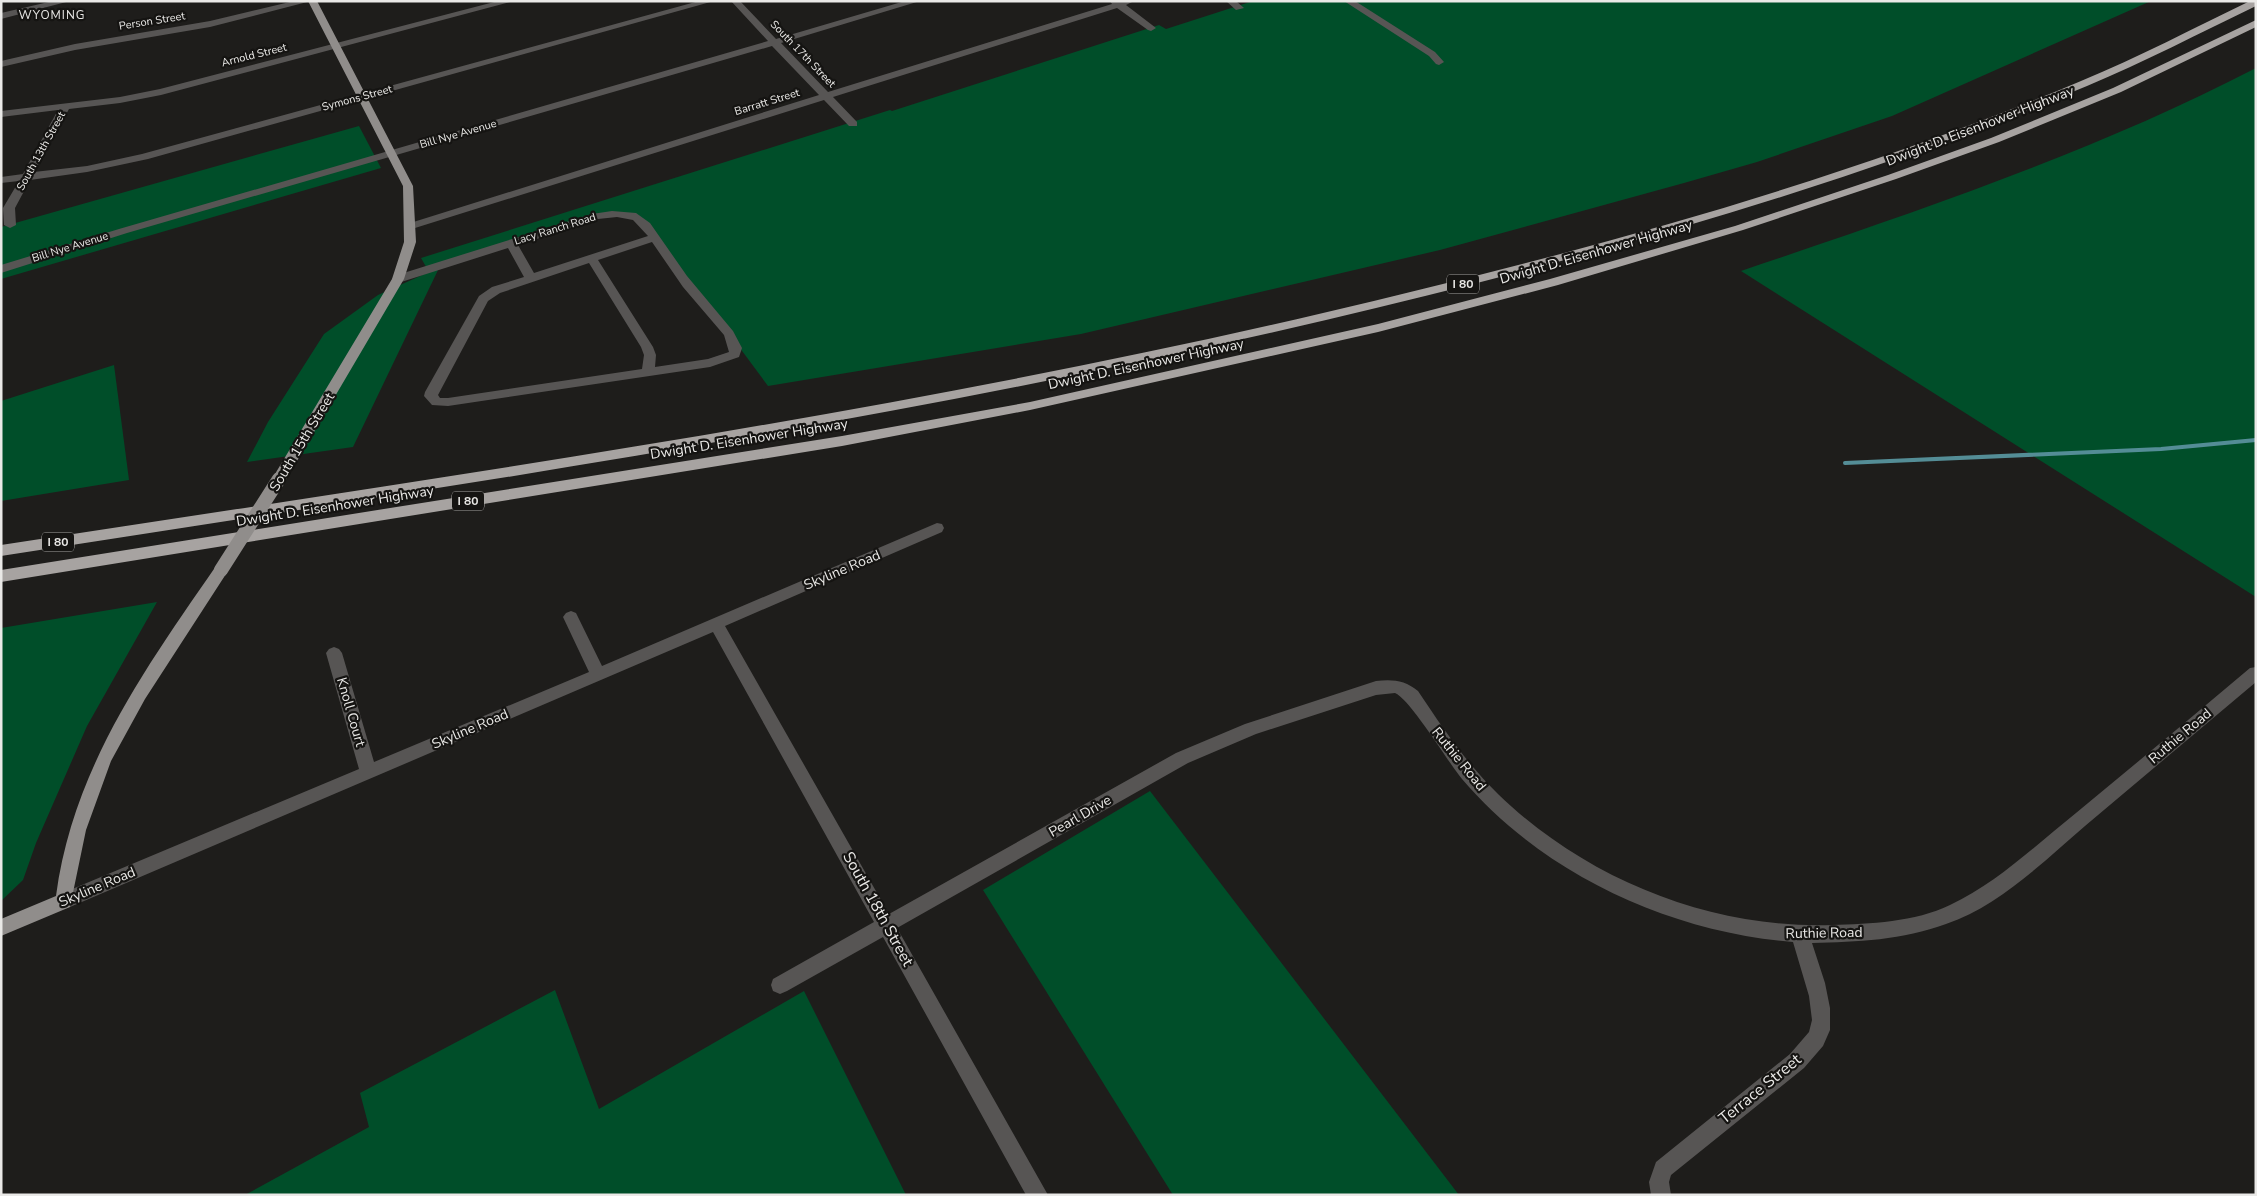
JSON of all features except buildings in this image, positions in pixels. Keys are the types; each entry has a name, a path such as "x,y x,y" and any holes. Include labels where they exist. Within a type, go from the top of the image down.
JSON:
{"highway":[{"name":"Dwight D. Eisenhower Highway","path":"1,551 868,412 1127,362 1281,328 1534,266 1704,217 1813,183 1916,147 2080,85 2256,2"},
{"name":"Dwight D. Eisenhower Highway","path":"1,576 842,441 1030,406 1378,328 1554,282 1739,228 1892,177 1995,140 2100,97 2256,23"}],"main road":[{"name":"South 15th Street","path":"64,901 69,866 78,830 104,762 151,674 279,479 370,329 398,279 410,242 412,226 408,186 312,1"},
{"name":"Skyline Road","path":"1,928 64,901"}],"street":[{"path":"1,16 66,1"},
{"name":"Person Street","path":"1,64 75,47 210,24 307,1"},
{"name":"Arnold Street","path":"1,114 120,100 161,92 510,1"},
{"name":"Symons Street","path":"1,180 87,169 144,157 710,1"},
{"name":"South 17th Street","path":"735,1 853,124"},
{"name":"Bill Nye Avenue","path":"1,269 123,231 916,1"},
{"name":"Barratt Street","path":"412,226 1116,3 1130,1"},
{"path":"1230,1 1239,8"},
{"path":"1348,1 1432,54 1439,62"},
{"path":"1116,3 1151,28"},
{"name":"South 13th Street","path":"10,225 9,208 66,106"},
{"name":"Lacy Ranch Road","path":"398,279 596,216 621,214 638,219 682,278 734,342 737,349 735,354 710,363 648,372"},
{"path":"591,258 647,347 650,355 648,372 448,402 437,402 433,399 431,392 483,299 496,290 591,258 654,238"},
{"path":"511,243 531,278"},
{"name":"Skyline Road","path":"64,901 598,675 938,528"},
{"path":"571,617 598,675"},
{"name":"South 18th Street","path":"716,624 1038,1195"},
{"name":"Knoll Court","path":"334,653 368,771"},
{"name":"Ruthie Road","path":"1396,685 1405,689 1412,696 1446,746 1480,787 1506,812 1577,864 1617,887 1654,904 1700,919 1751,930 1800,936 1874,932 1946,916 1969,904 2034,858 2256,673"},
{"name":"Pearl Drive","path":"780,985 1144,779 1212,744 1251,729 1376,688 1396,685"},
{"name":"Terrace Street","path":"1661,1195 1659,1182 1663,1169 1797,1062 1814,1044 1820,1030 1821,1011 1800,936"}],"green space":[{"path":"1253,1 2151,1 1892,116 1757,162 1684,183 1440,250 1081,334 768,386 725,328 638,219 608,214 439,268 353,447 247,462 268,422 324,334 378,295 429,272 421,258 890,110 892,111 1159,25 1166,29"},
{"path":"2256,68 2256,597 1741,271 1937,203 2067,154 2194,99"},
{"path":"359,126 381,168 1,279 1,227"},
{"path":"114,365 129,480 1,501 1,401"},
{"path":"157,602 87,726 36,843 23,880 1,901 1,628"},
{"path":"1150,791 1459,1195 1173,1195 983,890"},
{"path":"555,990 599,1109 804,991 906,1195 245,1195 369,1127 360,1093"}],"waterway":[{"path":"1845,463 2161,449 2256,440"}],"district":[{"name":"WYOMING","path":"52,15"}]}
